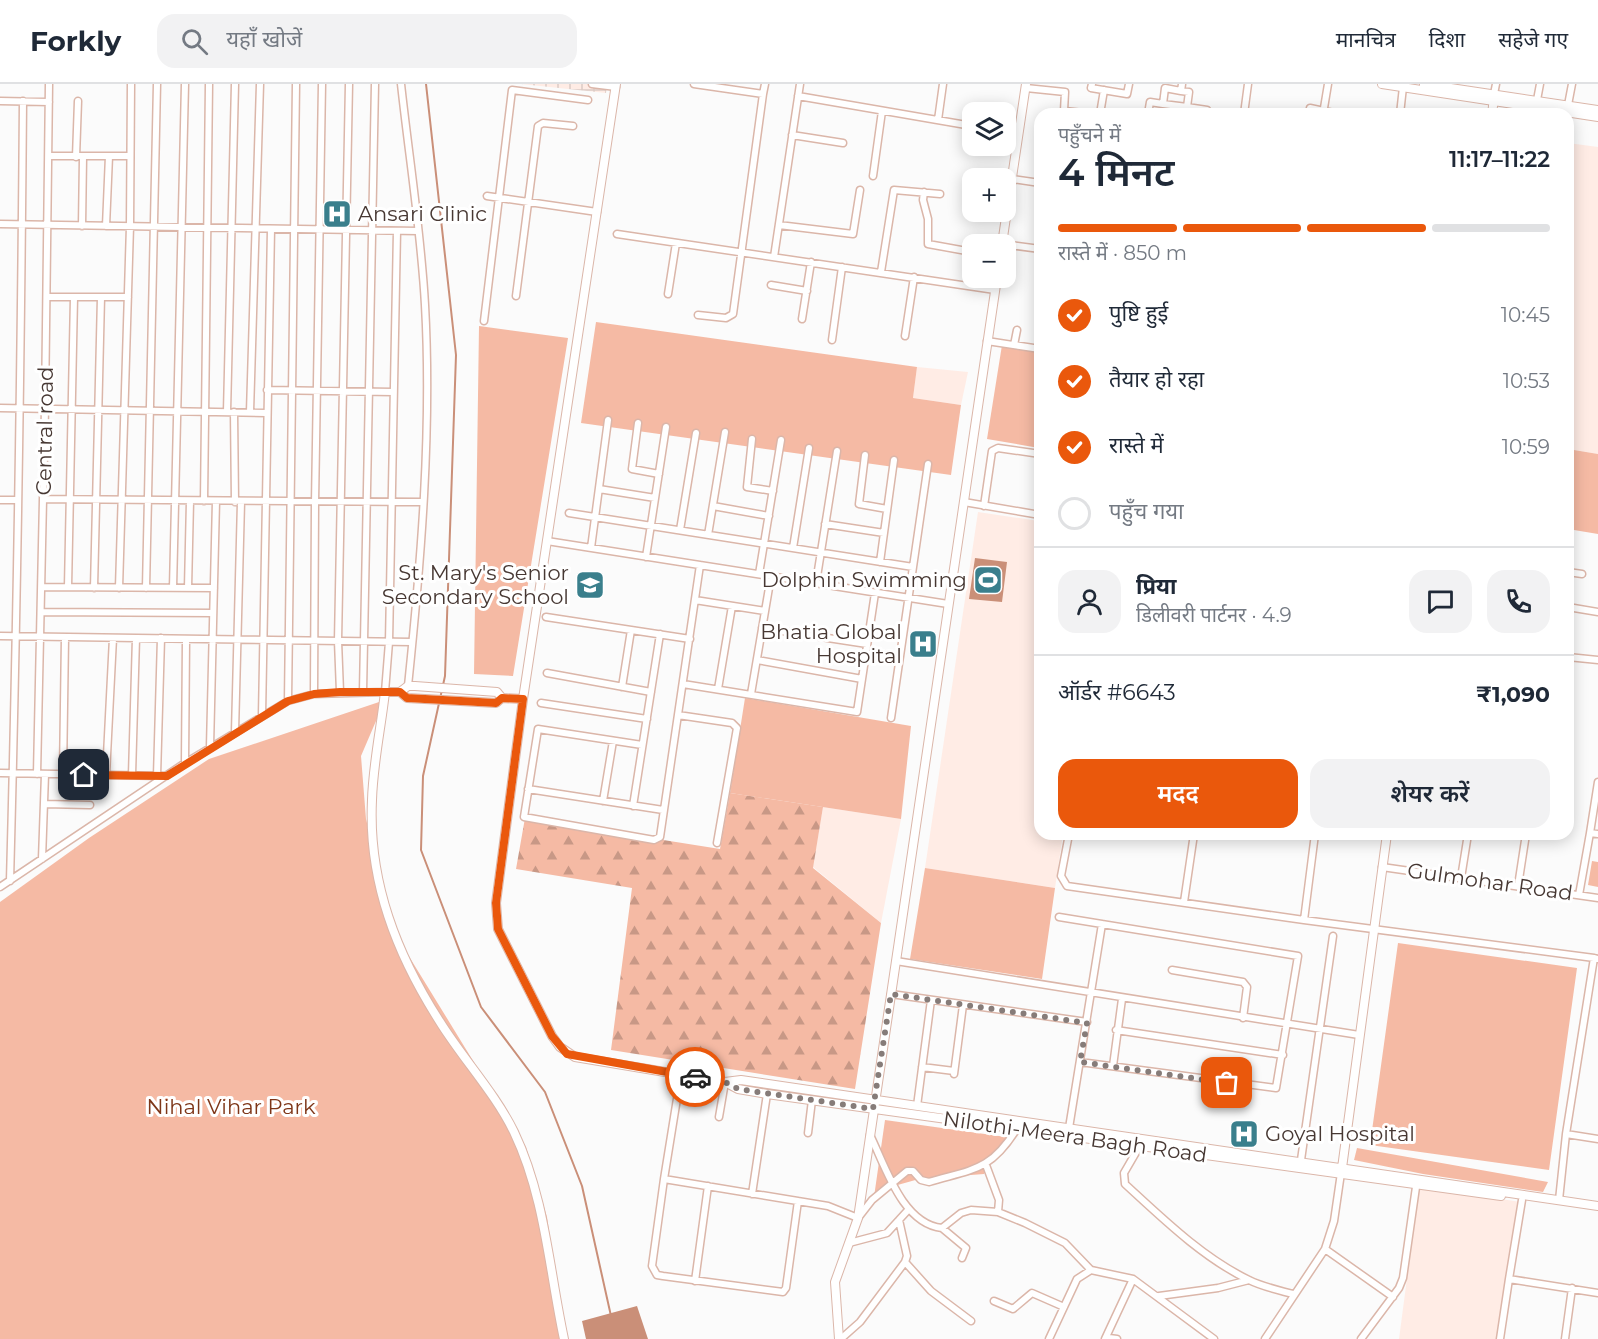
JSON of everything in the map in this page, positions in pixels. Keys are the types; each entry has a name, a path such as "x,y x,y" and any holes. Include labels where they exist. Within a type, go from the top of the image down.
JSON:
{"street":[{"name":"Central road","path":"37,774 44,500 49,84"},
{"path":"119,588 130,226 131,84"},
{"path":"146,588 157,84"},
{"path":"173,588 175,411 185,84"},
{"path":"204,501 209,84"},
{"path":"235,84 230,228 231,412 238,502 235,732"},
{"path":"250,412 260,84"},
{"path":"288,701 296,229 296,84"},
{"path":"314,694 322,84"},
{"path":"340,692 338,641 340,502 349,84"},
{"path":"363,692 367,392 375,84"},
{"path":"401,84 418,231 427,343 423,502 412,642 412,686"},
{"path":"592,84 616,85 523,699 496,903 498,929 552,1036 567,1054 725,1082 719,1117"},
{"path":"694,84 763,94"},
{"path":"698,315 726,318 733,314 765,84"},
{"path":"774,257 800,84"},
{"path":"938,120 943,84"},
{"path":"1092,84 1091,88 1127,94 1129,84"},
{"path":"1245,108 1248,84"},
{"path":"1325,108 1328,84"},
{"path":"1382,84 1494,98 1549,108"},
{"path":"1424,84 1452,86 1494,98 1537,100 1598,110"},
{"path":"1493,108 1496,84"},
{"path":"1537,100 1540,84"},
{"path":"1568,105 1572,84"},
{"path":"1013,168 1026,86 1049,87 1065,92 1063,108"},
{"path":"484,321 512,87 588,100"},
{"path":"1163,104 1165,88 1181,87 1189,92 1187,107"},
{"path":"1401,108 1403,87"},
{"path":"1101,108 1104,90"},
{"path":"798,96 962,124"},
{"path":"0,101 49,102"},
{"path":"78,101 82,226"},
{"path":"10,880 16,500 20,408 23,102"},
{"path":"1149,108 1150,102 1194,108"},
{"path":"873,176 882,111"},
{"path":"1574,113 1598,117"},
{"path":"516,296 538,126 543,123 573,126"},
{"path":"792,135 843,143"},
{"path":"49,156 130,156"},
{"path":"106,226 109,156"},
{"path":"1016,180 1034,182"},
{"path":"880,272 892,193 897,189 940,194"},
{"path":"778,225 853,234 860,190"},
{"path":"924,192 923,201 928,219 928,244 962,250"},
{"path":"488,196 597,212"},
{"path":"0,224 418,231"},
{"path":"262,716 271,229"},
{"path":"397,231 389,642 372,799 372,838 388,920 398,949 417,987 513,1131 543,1218 564,1339"},
{"path":"616,234 995,290 858,1218 835,1282 842,1339"},
{"path":"668,294 676,243"},
{"path":"1016,246 1034,248"},
{"path":"802,319 811,262"},
{"path":"832,340 842,267"},
{"path":"905,336 914,277"},
{"path":"771,285 807,291"},
{"path":"47,297 128,297"},
{"path":"68,587 74,297"},
{"path":"93,588 101,297"},
{"path":"1014,345 1017,330"},
{"path":"987,341 1034,348"},
{"path":"267,390 393,392"},
{"path":"0,408 266,412"},
{"path":"591,548 608,420"},
{"path":"638,423 632,469 659,474"},
{"path":"646,557 666,427"},
{"path":"708,535 725,432"},
{"path":"680,530 696,433"},
{"path":"752,439 747,487 772,491"},
{"path":"759,574 781,440"},
{"path":"793,548 808,448"},
{"path":"984,506 991,453 994,449 1034,453"},
{"path":"816,583 837,451"},
{"path":"865,455 859,504 887,509"},
{"path":"880,562 894,460"},
{"path":"891,718 928,464"},
{"path":"599,489 655,498"},
{"path":"0,500 16,500"},
{"path":"44,500 423,502"},
{"path":"188,588 190,501"},
{"path":"210,747 216,501"},
{"path":"964,502 1034,514"},
{"path":"713,507 769,516"},
{"path":"569,513 913,567"},
{"path":"825,525 884,533"},
{"path":"547,541 948,604"},
{"path":"642,745 538,729 524,813 527,819 654,840 660,837 700,565"},
{"path":"1574,573 1582,574"},
{"path":"751,694 771,576"},
{"path":"42,587 214,588"},
{"path":"683,684 857,712 875,592"},
{"path":"695,600 765,611"},
{"path":"718,689 732,606"},
{"path":"1574,608 1598,612"},
{"path":"41,612 213,613"},
{"path":"546,617 690,639"},
{"path":"762,628 867,644"},
{"path":"622,687 631,630"},
{"path":"633,806 660,634"},
{"path":"0,636 412,642"},
{"path":"63,774 65,637"},
{"path":"106,775 113,638"},
{"path":"132,776 136,638"},
{"path":"158,776 161,638"},
{"path":"185,763 186,639"},
{"path":"1574,658 1598,660"},
{"path":"757,660 862,679"},
{"path":"547,674 651,692"},
{"path":"0,887 185,763 288,701 314,694 400,692 412,686 497,692 502,698"},
{"path":"400,692 407,698 440,700 496,703 502,698 523,699"},
{"path":"541,703 646,719"},
{"path":"678,715 732,723 736,728 717,843"},
{"path":"603,801 614,741"},
{"path":"0,773 167,776"},
{"path":"42,859 45,774"},
{"path":"1579,895 1598,782"},
{"path":"528,789 663,810"},
{"path":"44,804 90,806"},
{"path":"1590,833 1598,834"},
{"path":"1068,840 1061,876 1067,886 1596,959 1566,1134 1559,1200"},
{"path":"1184,902 1193,840"},
{"path":"1304,920 1314,840"},
{"path":"1265,1339 1325,1249 1334,1221 1386,840"},
{"path":"1461,878 1467,840"},
{"path":"1518,886 1525,840"},
{"name":"Gulmohar Road","path":"1382,867 1598,897"},
{"path":"1059,917 1298,956 1279,1084 1272,1089 1080,1062"},
{"path":"1069,1128 1102,924"},
{"path":"1301,1160 1333,936"},
{"path":"896,961 1122,999 1359,1035"},
{"path":"1172,970 1244,982 1247,987 1243,1018"},
{"path":"891,994 1087,1023"},
{"path":"1113,1066 1116,1030 1122,999"},
{"path":"917,1106 931,1000"},
{"path":"922,1067 954,1073 963,1005"},
{"path":"1116,1030 1283,1055"},
{"path":"681,1074 664,1179 653,1271 657,1275 783,1292 786,1288 798,1201"},
{"name":"Nilothi-Meera Bagh Road","path":"725,1082 741,1080 1069,1128 1142,1142 1342,1169 1522,1200 1598,1210"},
{"name":"Nilothi-Meera Bagh Road","path":"725,1082 738,1089 767,1094 1016,1130 1301,1160 1342,1169"},
{"path":"752,1194 767,1094"},
{"path":"808,1133 812,1100"},
{"path":"858,1218 893,1182 910,1170 921,1180 929,1182 986,1165 1005,1147 1016,1130"},
{"path":"870,1134 909,1209 928,1224 942,1228 966,1248 962,1258"},
{"path":"1566,1134 1598,1139"},
{"path":"1142,1142 1124,1173 1125,1184 1189,1240 1249,1280 1293,1294"},
{"path":"986,1165 999,1200 998,1212"},
{"path":"664,1179 844,1210 858,1218"},
{"path":"1361,1339 1393,1297 1403,1278 1417,1181"},
{"name":"Nilothi-Meera Bagh Road","path":"1417,1181 1598,1206"},
{"path":"695,1281 708,1186"},
{"path":"1500,1339 1522,1200"},
{"path":"849,1243 887,1233 909,1209"},
{"path":"942,1228 961,1213 971,1210 998,1212 1047,1232 1065,1243 1091,1270 1133,1279 1214,1339"},
{"path":"842,1339 860,1322 905,1262 907,1256 899,1220"},
{"path":"1325,1249 1393,1297"},
{"path":"905,1262 931,1291 971,1321"},
{"path":"1049,1339 1077,1279 1091,1270"},
{"path":"1117,1339 1108,1337 1133,1279"},
{"path":"1509,1279 1598,1293"},
{"path":"1158,1296 1218,1288 1249,1280"},
{"path":"1565,1339 1572,1288"},
{"path":"994,1301 1013,1309 1032,1293 1064,1307"}],"shaded area":[{"path":"521,84 607,84 606,93"},
{"path":"1574,144 1598,147 1598,454 1574,450"},
{"path":"917,367 968,372 961,405 913,398"},
{"path":"978,512 1034,520 1034,840 1062,840 1055,888 925,868"},
{"name":"Dolphin Swimming","path":"975,558 1007,562 1002,602 969,599"},
{"path":"823,807 901,819 881,923 813,867"},
{"path":"1419,1187 1521,1202 1501,1339 1399,1339"},
{"path":"637,1306 648,1339 586,1339 582,1321"}],"green space":[{"path":"596,322 917,367 913,398 961,405 951,475 581,423"},
{"path":"479,326 568,338 513,676 474,674"},
{"path":"1002,345 1034,350 1034,447 987,439"},
{"path":"1574,450 1598,454 1598,534 1574,530"},
{"path":"745,698 911,726 901,819 730,793"},
{"name":"Nihal Vihar Park","path":"385,700 361,756 366,819 394,932 526,1147 547,1217 565,1339 0,1339 0,902 89,838 209,759"},
{"path":"730,793 823,807 813,868 881,923 855,1089 611,1050 632,888 516,869 525,818 720,849"},
{"path":"1592,861 1598,862 1598,887 1588,885"},
{"path":"925,868 1055,888 1042,979 910,959"},
{"path":"1398,943 1577,968 1549,1170 1370,1145"},
{"path":"885,1120 1006,1137 984,1174 919,1179 894,1186 873,1204"},
{"path":"1357,1148 1548,1182 1543,1192 1423,1174 1354,1160"}],"waterway":[{"path":"426,84 456,355 445,676 423,776 421,850 481,1007 545,1092 582,1186 611,1316"}],"way so far":[{"path":"695,1077 725,1082 738,1089 873,1109 891,994 1087,1023 1080,1062 1227,1083"}],"place":[{"name":"Ansari Clinic","path":"337,214"},
{"name":"Dolphin Swimming","path":"988,580"},
{"name":"St. Mary's Senior Secondary School","path":"590,585"},
{"name":"Bhatia Global Hospital","path":"923,644"},
{"name":"Goyal Hospital","path":"1244,1134"}],"route":[{"path":"84,775 167,776 275,708 299,697 314,694 400,692 407,698 496,703 502,698 523,699 496,903 498,929 552,1036 567,1054 695,1077"}]}
